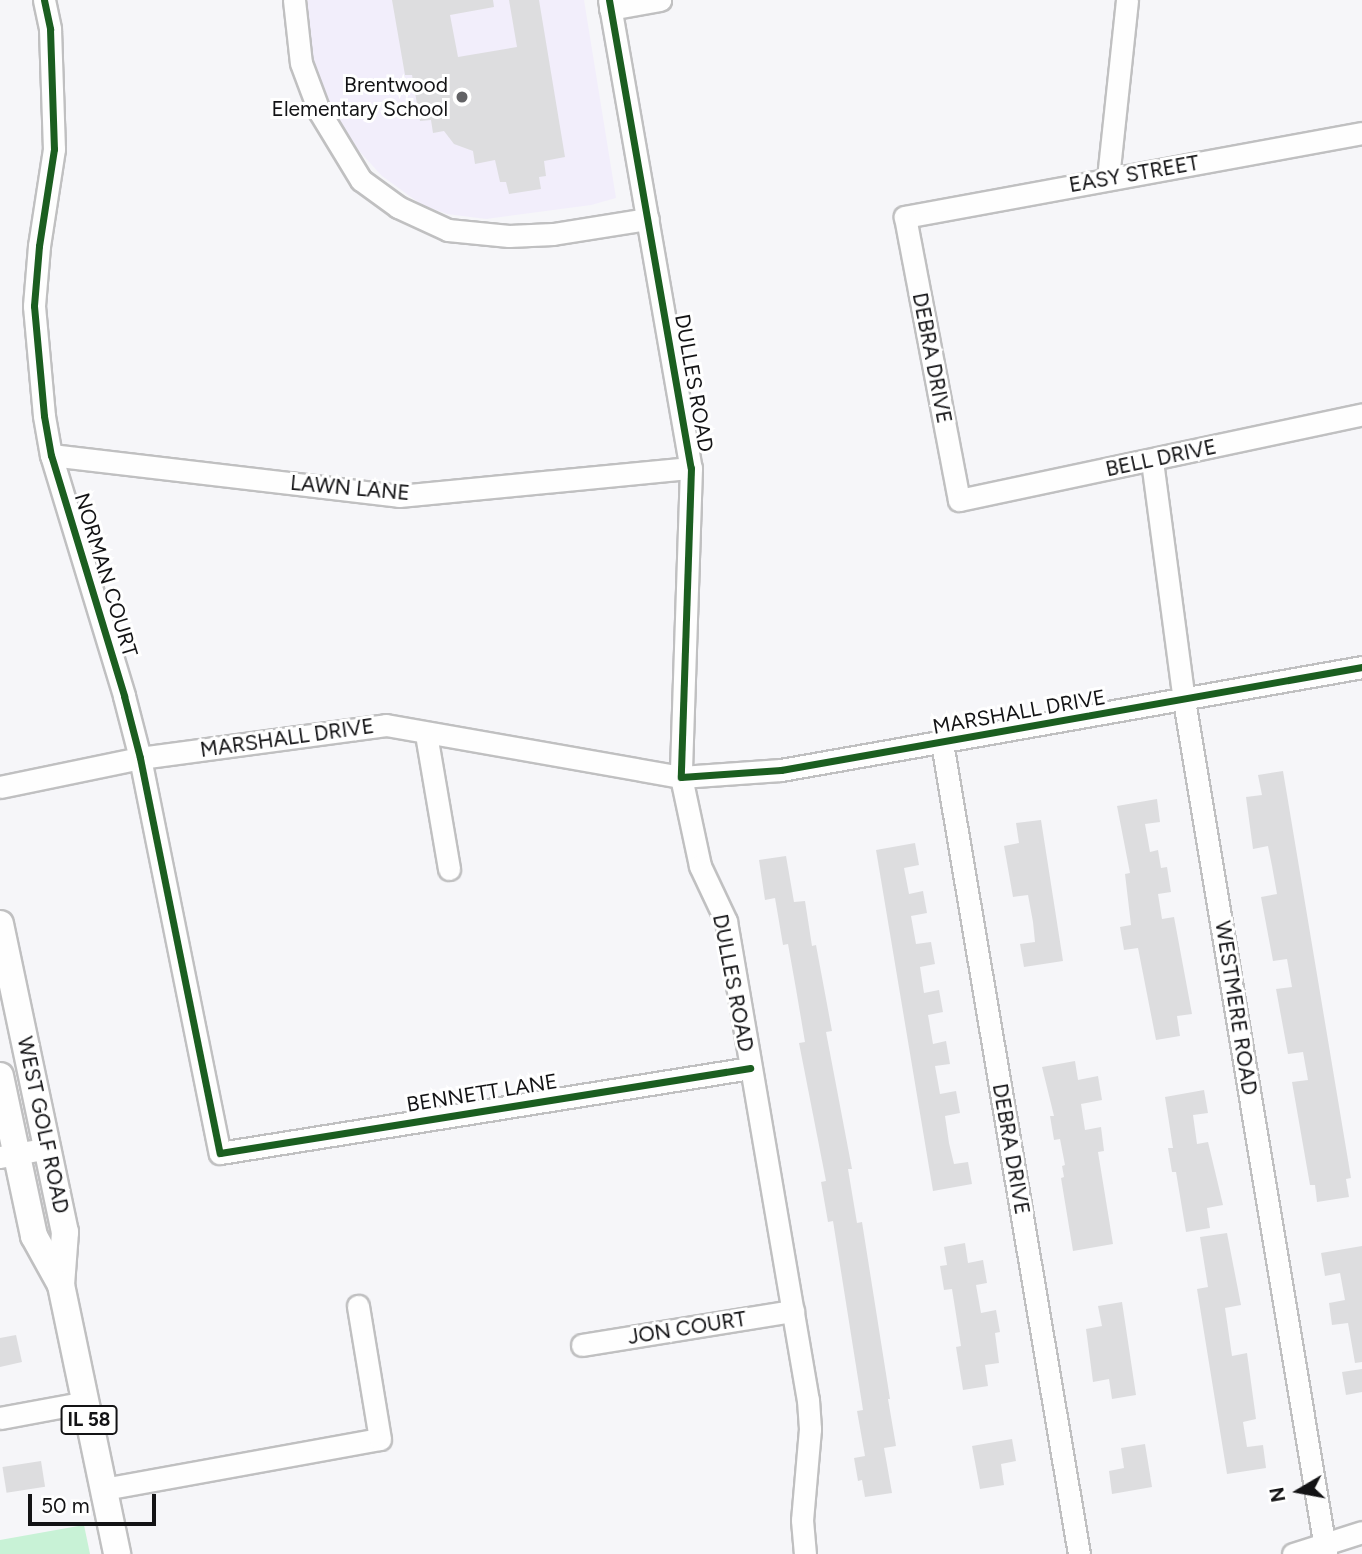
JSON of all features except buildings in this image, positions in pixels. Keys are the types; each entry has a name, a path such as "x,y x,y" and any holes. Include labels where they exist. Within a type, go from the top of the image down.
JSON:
{"main road":[{"name":"WEST GOLF ROAD","path":"0,924 65,1231 61,1285 117,1554"},
{"name":"WEST GOLF ROAD","path":"0,1076 8,1155 34,1236 61,1285"}],"street":[{"name":"NORMAN COURT","path":"44,0 50,29 54,149 39,246 34,306 51,454 140,758 220,1153"},
{"path":"294,0 301,63 319,111 361,180 398,208 448,230 509,236 553,234 648,219"},
{"path":"610,5 660,0"},
{"path":"1108,178 1127,0"},
{"name":"DULLES ROAD","path":"610,5 691,468 681,777 700,866 726,921 809,1410 802,1520 804,1554"},
{"name":"EASY STREET","path":"905,217 1362,133"},
{"name":"DEBRA DRIVE","path":"905,217 959,499"},
{"name":"BELL DRIVE","path":"959,499 1152,461 1362,414"},
{"name":"LAWN LANE","path":"51,454 399,496 691,468"},
{"name":"WESTMERE ROAD","path":"1152,461 1184,700 1326,1550"},
{"name":"MARSHALL DRIVE","path":"0,788 140,758 386,725 681,777 781,770 1362,667"},
{"path":"426,734 449,869"},
{"name":"DEBRA DRIVE","path":"942,743 1079,1554"},
{"name":"BENNETT LANE","path":"220,1153 750,1068"},
{"path":"8,1155 48,1148"},
{"path":"104,1489 380,1439 358,1306"},
{"name":"JON COURT","path":"582,1345 793,1311"},
{"path":"0,1418 86,1402"},
{"path":"1293,1554 1326,1550 1362,1532"}],"shaded area":[{"name":"Brentwood Elementary School","path":"302,0 584,0 616,198 591,205 486,219 447,214 422,205 382,176 339,129 310,65"}],"green space":[{"path":"84,1525 90,1554 0,1554 0,1540"}],"cycle path":[{"path":"44,0 50,29 54,149 39,246 34,306 44,416 51,455 124,696 140,758 220,1153 750,1068"},
{"path":"609,0 691,468 681,777 781,770 1362,667"}],"place":[{"name":"Brentwood Elementary School","path":"462,97"}]}
